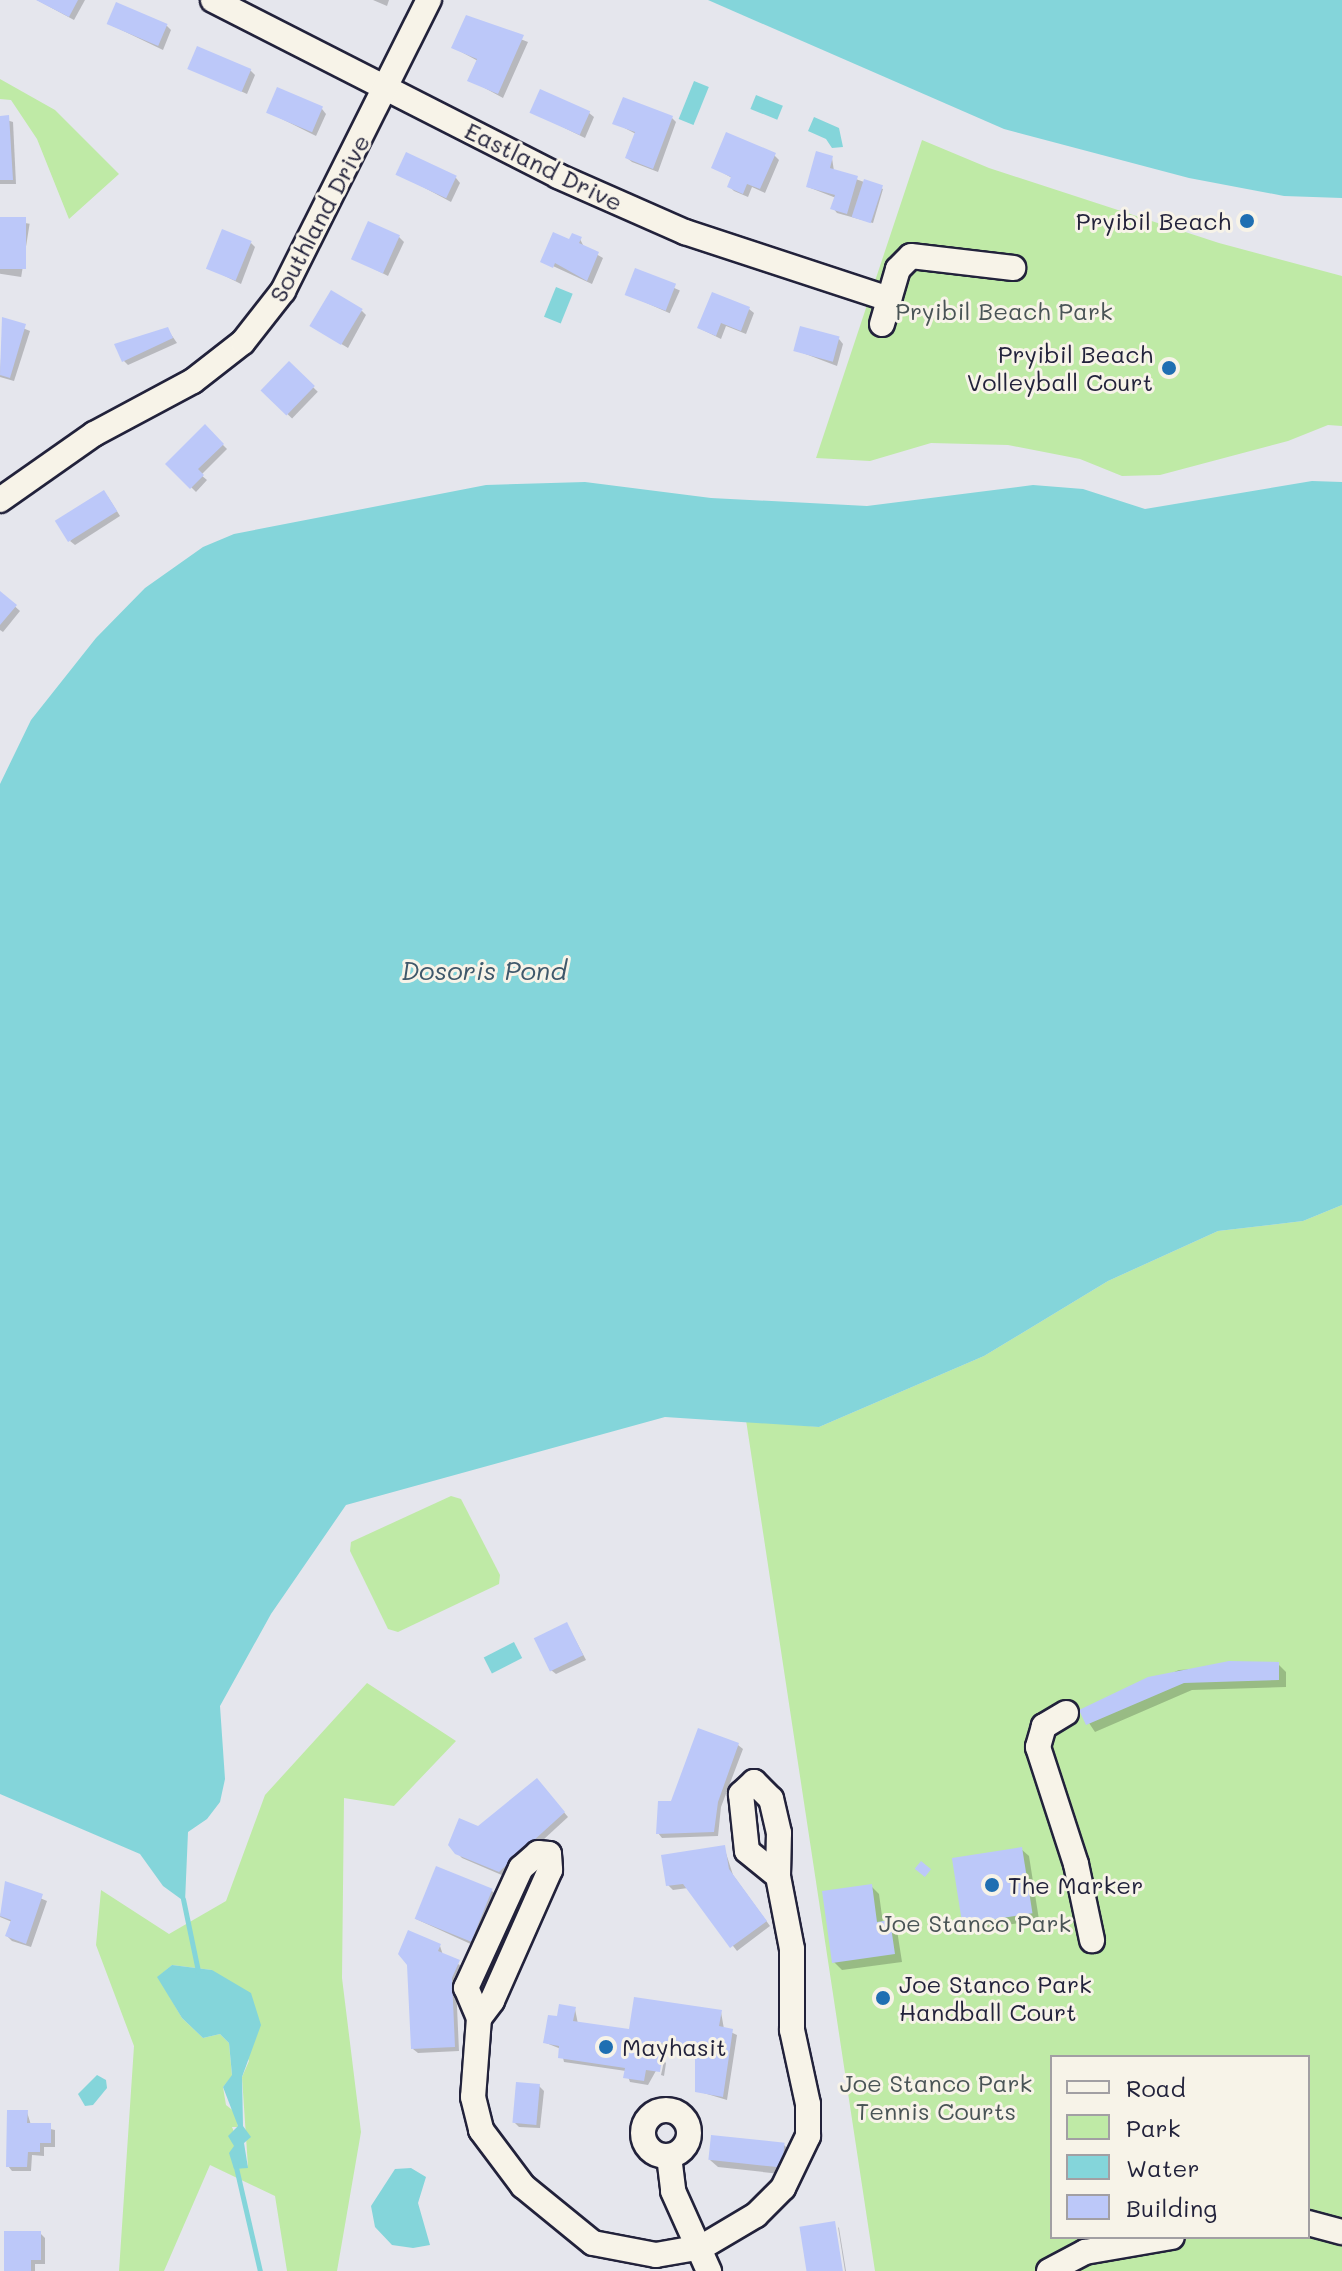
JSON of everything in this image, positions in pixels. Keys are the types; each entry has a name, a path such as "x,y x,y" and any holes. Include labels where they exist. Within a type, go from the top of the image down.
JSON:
{"street":[{"name":"Eastland Drive","path":"213,0 558,176 685,232 889,299"},
{"name":"Southland Drive","path":"0,500 94,434 193,381 243,342 283,291 429,0"},
{"path":"882,324 898,269 911,256 1013,268"},
{"path":"1066,1713 1044,1726 1038,1747 1076,1864 1092,1940"},
{"path":"479,2018 492,2001 550,1870 549,1854 538,1853 521,1868 466,1988 479,2018 473,2097 481,2130 523,2186 576,2232 610,2249 656,2255 702,2247 756,2215 783,2188 808,2136 808,2104 792,2030 790,1916 778,1876"},
{"path":"669,2156 673,2191 702,2247 709,2271"},
{"path":"1310,2224 1342,2232"},
{"path":"1049,2271 1085,2252 1160,2239"}],"green space":[{"path":"0,79 55,110 119,174 69,219 37,139 11,100 0,99"},
{"name":"Pryibil Beach Park","path":"922,140 989,168 1219,243 1342,276 1342,426 1328,425 1288,441 1160,475 1122,476 1080,459 1008,445 931,443 870,461 816,458"},
{"path":"1342,1205 1342,2271 875,2271 746,1420 819,1427 984,1356 1108,1281 1218,1231 1303,1221"},
{"path":"451,1496 461,1499 500,1575 499,1584 398,1632 388,1629 350,1551 351,1542"},
{"path":"367,1683 456,1741 394,1806 344,1798 342,1978 361,2132 337,2271 287,2271 275,2196 210,2165 164,2271 119,2271 134,2046 96,1945 101,1890 169,1934 226,1901 265,1795","holes":["172,1965 212,1970 249,2061 242,2077 248,2167 232,2127 238,2127 236,2113 226,2105 223,2087 232,2076 229,2043 220,2034 203,2038 182,2018 158,1977"]}],"water":[{"path":"708,0 1342,0 1342,198 1284,196 1189,178 1004,129"},
{"path":"694,81 709,87 693,125 679,119"},
{"path":"756,95 783,106 777,120 750,109"},
{"path":"814,117 839,128 843,147 832,148 826,139 808,131"},
{"path":"556,287 573,294 561,323 544,317"},
{"name":"Dosoris Pond","path":"1312,481 1342,482 1342,1205 1303,1221 1218,1231 1108,1281 984,1356 819,1427 665,1417 346,1505 271,1614 220,1706 225,1779 220,1802 207,1819 188,1832 185,1902 163,1886 140,1854 0,1794 0,784 31,720 96,638 145,588 203,547 234,534 486,485 585,482 711,498 867,506 1033,485 1083,489 1145,509"},
{"path":"514,1642 522,1658 492,1673 484,1657"},
{"path":"172,1965 212,1970 251,1993 261,2025 242,2077 243,2126 251,2137 244,2143 248,2168 234,2169 229,2153 234,2146 228,2136 238,2126 223,2087 232,2075 229,2043 220,2034 203,2038 182,2018 157,1977"},
{"path":"97,2075 106,2080 107,2088 93,2105 85,2106 78,2094"},
{"path":"411,2168 426,2177 418,2203 430,2245 413,2248 392,2245 375,2227 371,2206 395,2169"}],"building":[{"path":"36,0 78,0 69,17"},
{"path":"116,2 168,24 158,46 107,24"},
{"path":"466,15 524,35 498,94 467,81 477,59 451,48"},
{"path":"197,46 251,69 242,92 187,69"},
{"path":"277,87 323,107 312,132 266,113"},
{"path":"540,89 590,111 580,135 529,113"},
{"path":"623,97 673,116 653,169 625,158 635,132 612,124"},
{"path":"9,115 13,180 0,180 0,116"},
{"path":"726,132 776,153 760,189 747,184 743,194 727,187 731,177 711,168"},
{"path":"816,151 833,156 830,168 858,176 847,214 830,209 835,195 806,187"},
{"path":"406,152 457,176 446,198 395,175"},
{"path":"864,179 883,185 871,223 852,217"},
{"path":"0,217 26,217 26,269 0,269"},
{"path":"368,221 400,235 383,274 351,259"},
{"path":"222,229 252,241 236,281 206,269"},
{"path":"553,232 569,239 572,233 582,237 579,243 599,252 587,281 555,263 553,268 540,262"},
{"path":"635,268 676,284 666,311 625,295"},
{"path":"331,290 363,309 341,345 309,326"},
{"path":"712,292 750,307 741,331 721,323 716,336 697,328"},
{"path":"2,317 26,324 10,378 0,375"},
{"path":"800,326 840,337 833,362 793,351"},
{"path":"168,327 173,338 122,362 114,344"},
{"path":"289,361 315,386 286,416 261,390"},
{"path":"205,424 224,444 198,469 204,475 190,489 165,464"},
{"path":"104,490 117,511 68,542 55,521"},
{"path":"0,591 17,605 0,625"},
{"path":"567,1622 583,1655 550,1671 534,1638"},
{"path":"1229,1661 1279,1662 1279,1680 1184,1683 1086,1725 1079,1710 1148,1677"},
{"path":"698,1728 739,1743 718,1802 714,1832 656,1834 658,1801 671,1801"},
{"path":"537,1778 565,1812 499,1872 455,1854 448,1845 459,1818 478,1826"},
{"path":"725,1845 729,1869 767,1921 730,1948 683,1884 666,1886 661,1855"},
{"name":"The Marker","path":"1022,1847 1032,1913 962,1924 952,1858"},
{"path":"921,1861 931,1869 925,1877 915,1869"},
{"path":"436,1866 493,1889 471,1942 415,1919"},
{"path":"5,1881 43,1894 26,1944 5,1936 11,1920 0,1916"},
{"path":"872,1884 877,1922 890,1920 895,1954 832,1963 822,1891"},
{"path":"408,1930 441,1944 438,1951 460,1960 452,1978 455,2047 411,2049 407,1965 398,1954"},
{"name":"Mayhasit","path":"634,1997 722,2010 719,2026 733,2029 723,2097 695,2092 695,2048 653,2042 651,2055 662,2057 660,2072 646,2070 644,2081 623,2078 625,2068 558,2058 559,2046 543,2043 548,2015 557,2016 559,2004 576,2007 573,2021 629,2029"},
{"path":"516,2082 540,2084 536,2125 512,2123"},
{"path":"7,2110 28,2110 27,2123 51,2123 51,2143 40,2143 40,2152 28,2152 27,2167 6,2167"},
{"path":"711,2135 785,2143 782,2168 708,2160"},
{"path":"835,2221 843,2271 806,2271 799,2227"},
{"path":"4,2231 41,2231 41,2260 31,2260 31,2271 4,2271"}],"waterway":[{"path":"183,1899 198,1971"},
{"path":"235,2163 260,2271"}],"place":[{"name":"Pryibil Beach","path":"1247,221"},
{"name":"Pryibil Beach Volleyball Court","path":"1169,368"},
{"name":"The Marker","path":"992,1885"},
{"name":"Joe Stanco Park Handball Court","path":"883,1998"},
{"name":"Mayhasit","path":"606,2047"}],"park label":[{"name":"Joe Stanco Park","path":"975,1923"},
{"name":"Joe Stanco Park Tennis Courts","path":"936,2097"}]}
